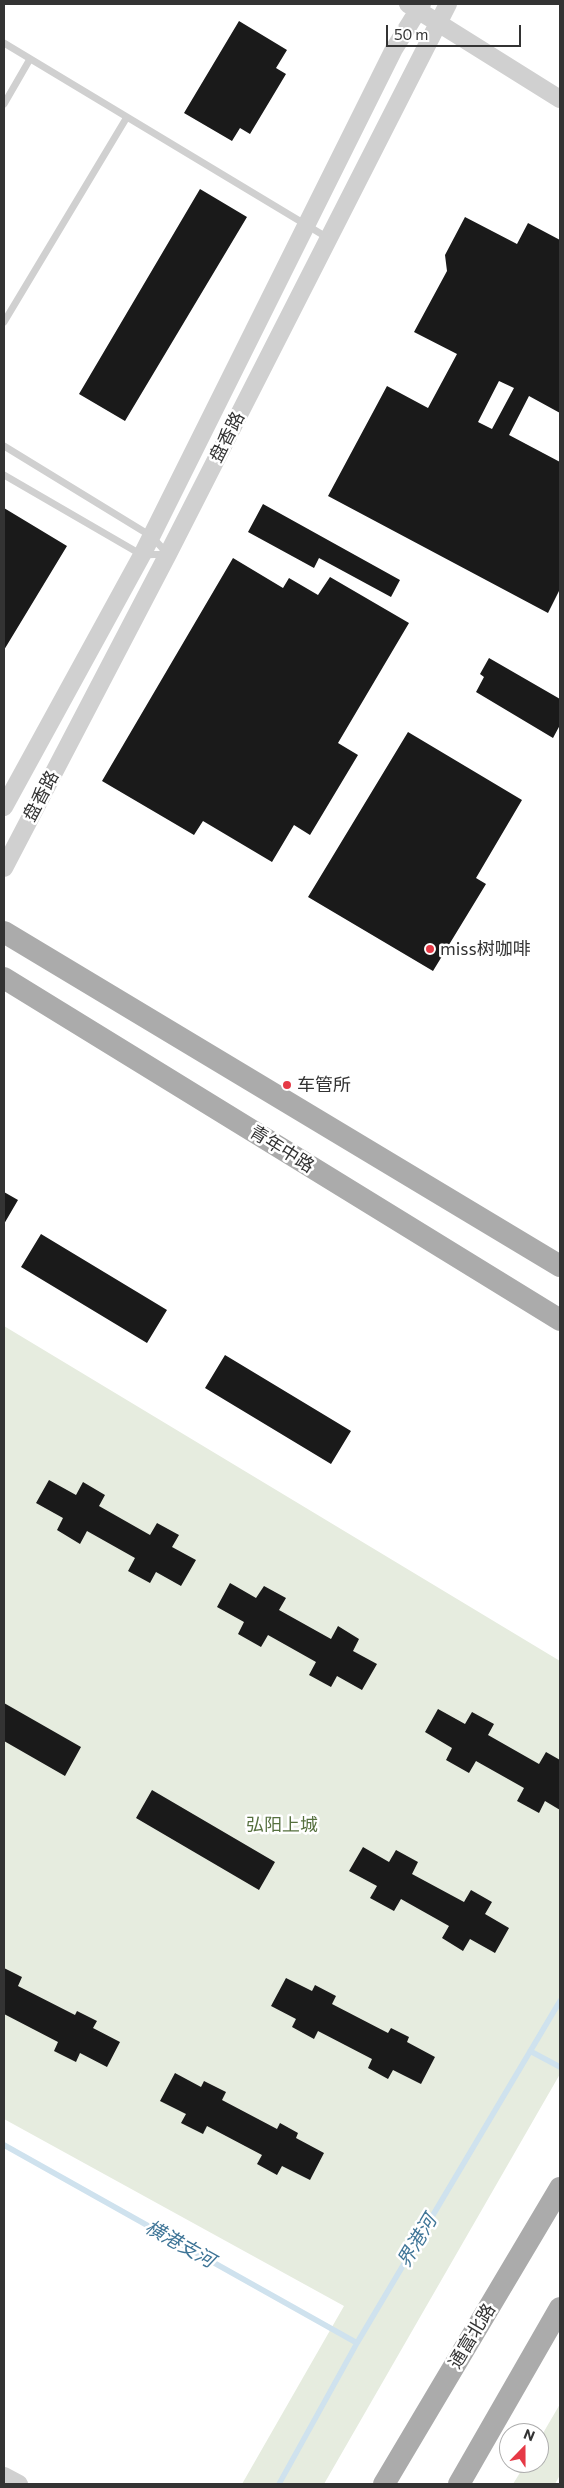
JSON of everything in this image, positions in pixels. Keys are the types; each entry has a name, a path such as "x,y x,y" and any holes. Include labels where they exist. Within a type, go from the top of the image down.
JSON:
{"main road":[{"path":"4,932 560,1266"},
{"name":"青年中路","path":"4,978 560,1320"},
{"name":"通富北路","path":"384,2484 560,2188"},
{"path":"459,2484 560,2308"}],"street":[{"name":"盘香路","path":"4,868 168,554 448,4"},
{"name":"盘香路","path":"4,807 142,555 416,6"},
{"path":"416,6 438,23 560,99"},
{"path":"4,2476 19,2484"}],"lane":[{"path":"4,43 328,238"},
{"path":"4,104 30,59"},
{"path":"4,322 126,117"},
{"path":"4,446 151,536 168,554"},
{"path":"4,475 142,555 168,554"}],"green space":[{"name":"弘阳上城","path":"4,1326 560,1661 560,2074 324,2484 242,2484 344,2306 4,2119"},
{"path":"560,2404 560,2475 555,2484 513,2484 520,2473 549,2473 549,2423"}],"building":[{"path":"239,21 287,50 276,68 286,74 250,134 240,128 232,141 184,113"},
{"path":"200,189 247,217 125,421 79,394"},
{"path":"465,217 517,244 528,223 560,240 560,413 529,396 509,435 560,462 560,589 548,613 328,496 387,386 428,408 457,354 414,332 447,271 445,255","holes":["499,381 514,388 492,429 478,422"]},
{"path":"263,504 400,580 391,597 319,558 314,568 248,532"},
{"path":"4,508 67,546 4,650"},
{"path":"233,558 283,588 289,578 318,595 330,577 409,623 338,743 358,755 310,835 294,825 272,862 203,821 194,835 102,781"},
{"path":"489,658 560,699 560,725 553,738 476,692 484,677 480,674"},
{"path":"408,732 522,800 476,878 486,884 433,971 308,897"},
{"path":"4,1192 18,1200 4,1224"},
{"path":"41,1234 167,1310 147,1343 21,1267"},
{"path":"225,1355 351,1431 331,1464 205,1388"},
{"path":"49,1480 76,1495 83,1482 105,1495 99,1506 150,1535 157,1523 179,1535 172,1547 196,1560 181,1586 156,1572 150,1583 128,1571 135,1558 87,1531 80,1544 57,1530 63,1518 36,1503"},
{"path":"230,1583 256,1598 264,1586 286,1598 279,1610 331,1639 338,1626 359,1639 353,1651 377,1664 362,1690 337,1676 331,1687 309,1675 316,1662 268,1635 261,1647 238,1634 244,1622 217,1607"},
{"path":"4,1703 81,1747 65,1776 4,1741"},
{"path":"438,1709 465,1724 472,1712 494,1724 488,1735 539,1764 546,1752 560,1760 560,1810 545,1801 539,1813 517,1801 524,1788 476,1761 469,1773 446,1760 452,1748 425,1732"},
{"path":"152,1790 275,1862 259,1890 136,1818"},
{"path":"363,1847 389,1862 396,1850 418,1862 412,1874 464,1902 471,1890 492,1902 485,1914 509,1928 495,1953 470,1939 463,1951 442,1938 449,1926 401,1899 394,1911 370,1898 377,1886 349,1871"},
{"path":"4,1968 22,1977 18,1986 75,2015 77,2011 97,2021 93,2028 120,2042 107,2067 80,2053 76,2062 54,2051 58,2042 4,2014"},
{"path":"286,1978 312,1991 315,1985 336,1996 332,2004 388,2033 391,2028 409,2037 407,2042 435,2057 421,2084 393,2070 388,2079 368,2068 372,2059 318,2031 314,2039 292,2027 296,2019 271,2006"},
{"path":"175,2073 201,2087 204,2081 226,2092 222,2100 277,2129 280,2123 298,2133 296,2138 324,2153 310,2180 282,2166 277,2175 257,2164 262,2155 207,2126 203,2134 181,2123 186,2114 160,2101"}],"waterway":[{"name":"界港河","path":"279,2484 357,2343 560,2001"},
{"path":"530,2051 560,2067"},
{"name":"横港支河","path":"4,2145 357,2343"}],"place":[{"name":"miss树咖啡","path":"430,949"},
{"name":"车管所","path":"287,1085"}]}
